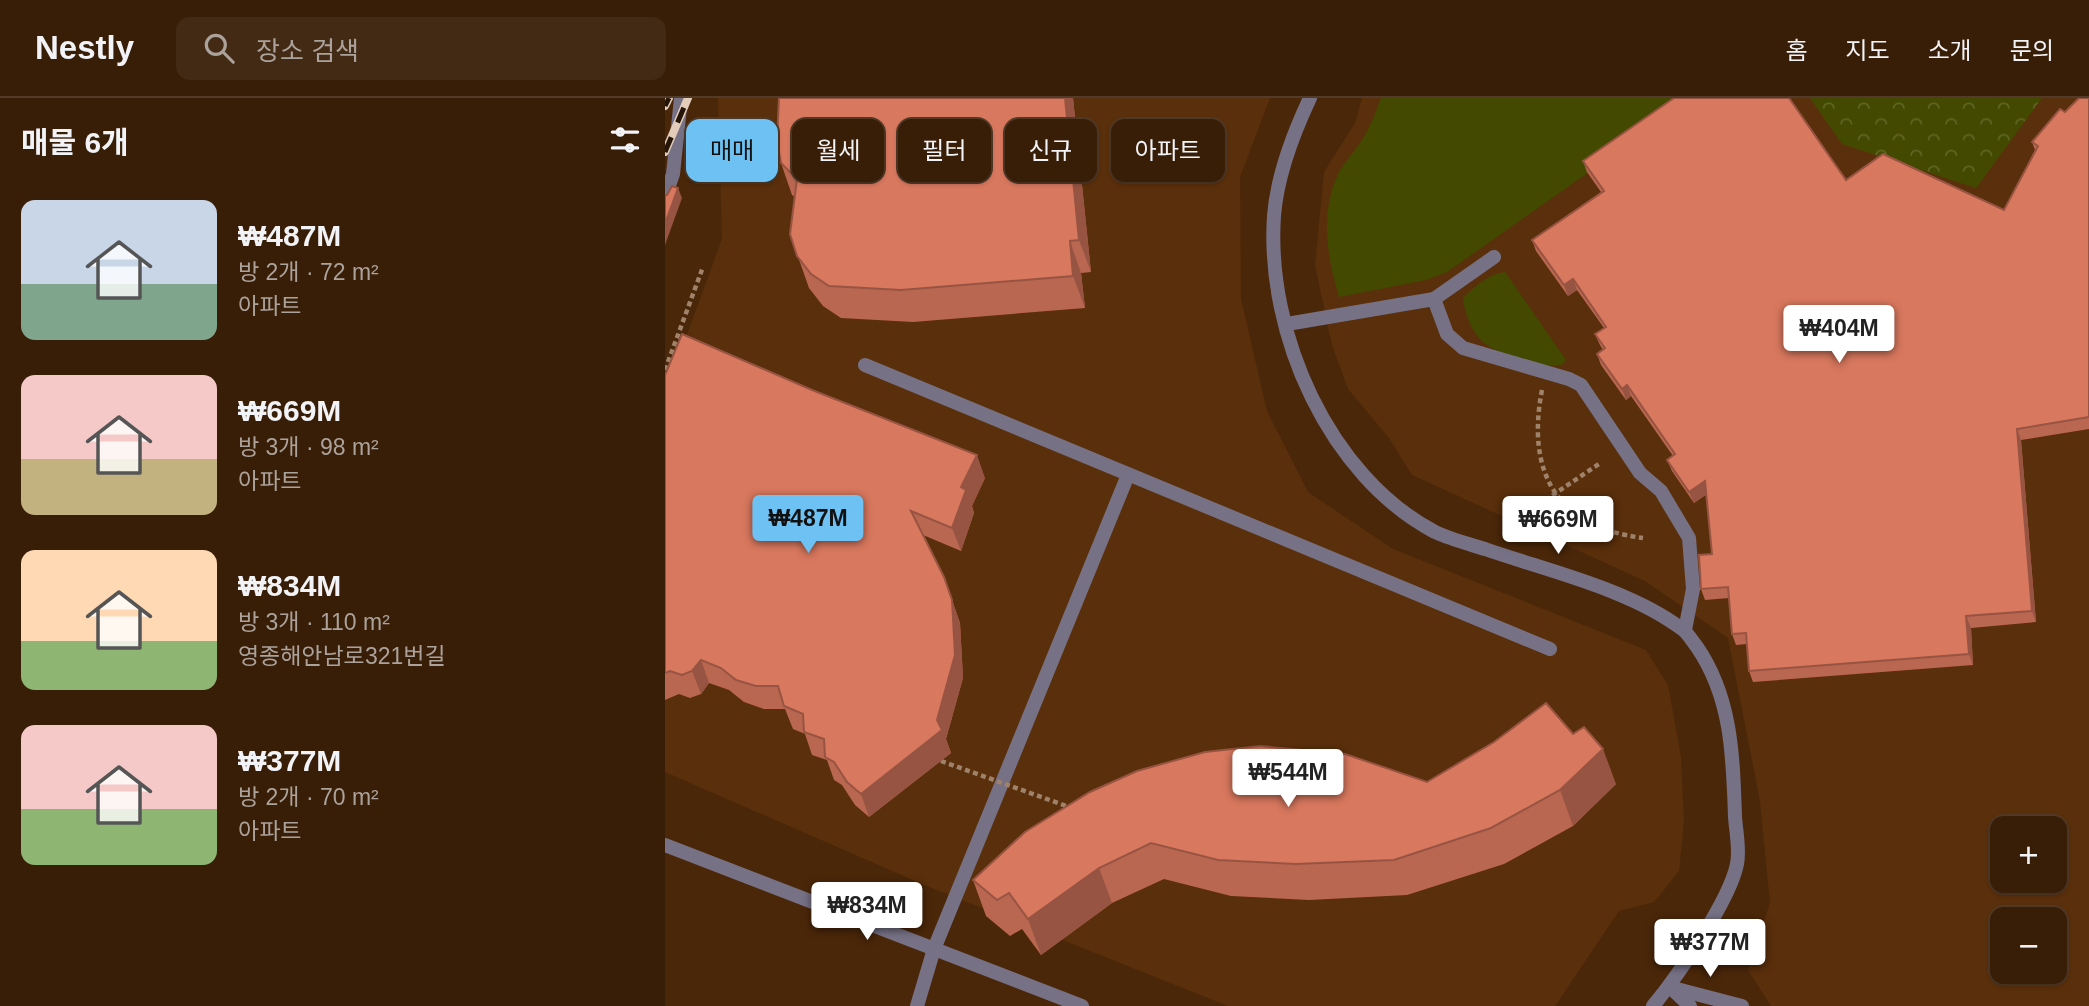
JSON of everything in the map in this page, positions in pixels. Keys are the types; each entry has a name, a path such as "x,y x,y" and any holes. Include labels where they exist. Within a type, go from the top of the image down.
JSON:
{"street":[{"path":"665,197 673,174 681,98"},
{"path":"1311,98 1287,153 1274,215 1275,272 1302,378 1333,438 1378,492 1436,532 1639,603 1685,630 1707,663 1724,703 1733,757 1737,864 1716,912 1669,987 1653,1006"},
{"path":"1287,324 1434,299 1494,257"},
{"path":"1434,299 1447,334 1463,348 1569,379 1581,385 1640,473 1661,491 1689,538 1693,589 1685,630"},
{"path":"865,365 1550,649"},
{"path":"917,1006 934,949 1128,475"},
{"path":"665,845 1082,1006"},
{"path":"1669,987 1690,1006"},
{"path":"1669,987 1742,1006"}],"path":[{"path":"665,370 703,267"},
{"path":"1542,390 1536,438 1543,471 1557,492 1575,516 1615,533 1643,538"},
{"path":"1510,524 1599,464"},
{"path":"941,761 1076,810"}],"shaded area":[{"path":"718,98 1270,98 1240,177 1241,299 1267,411 1308,492 1393,549 1646,650 1668,685 1681,757 1684,821 1679,871 1654,902 1619,911 1555,1006 1228,1006 922,884 665,772 665,381 673,373 722,239 720,182 778,182 778,119 719,119"},
{"path":"1362,98 2089,98 2089,1006 1771,1006 1748,970 1770,903 1760,801 1728,638 1645,581 1412,475 1389,438 1348,389 1332,345 1315,265 1324,172 1355,123"}],"green space":[{"path":"1381,98 1694,98 1447,272 1426,280 1339,297 1327,236 1332,189 1338,174 1367,132"},
{"path":"1810,98 2042,98 1976,188 1842,144"},
{"path":"1505,272 1566,360 1563,364 1546,365 1511,356 1484,343 1472,328 1463,298 1487,278"}],"building":[{"path":"779,98 1065,98 1067,119 1005,119 1005,182 1073,182 1079,240 1070,241 1073,276 901,290 829,286 811,274 797,256 790,234 797,182 884,182 884,119 792,119 792,174 781,163"},
{"path":"1674,98 1789,98 1846,180 1883,154 2004,210 2038,146 2032,142 2060,109 2065,112 2079,98 2089,98 2089,417 2017,429 2032,611 1966,616 1969,654 1749,671 1746,633 1732,634 1728,587 1701,589 1699,555 1712,554 1705,481 1689,492 1667,460 1675,454 1627,385 1622,389 1597,354 1605,348 1595,334 1606,327 1573,279 1564,285 1532,240 1604,191 1583,161"},
{"path":"672,186 678,188 665,224 665,195"},
{"path":"682,334 812,390 977,455 961,487 966,490 952,528 911,511 944,577 952,600 955,655 937,720 942,730 861,794 847,782 834,762 825,757 824,739 804,732 803,714 784,706 778,686 756,686 736,680 721,668 701,660 692,671 682,675 670,671 665,673 665,375"},
{"path":"1546,703 1573,734 1584,727 1603,749 1560,790 1491,828 1394,860 1296,864 1218,860 1151,843 1099,868 1028,919 1009,893 997,900 973,880 1025,832 1090,792 1137,771 1205,752 1260,746 1345,754 1427,782 1494,742"}],"railway":[{"path":"665,106 669,98"},
{"path":"665,152 688,98"}]}
